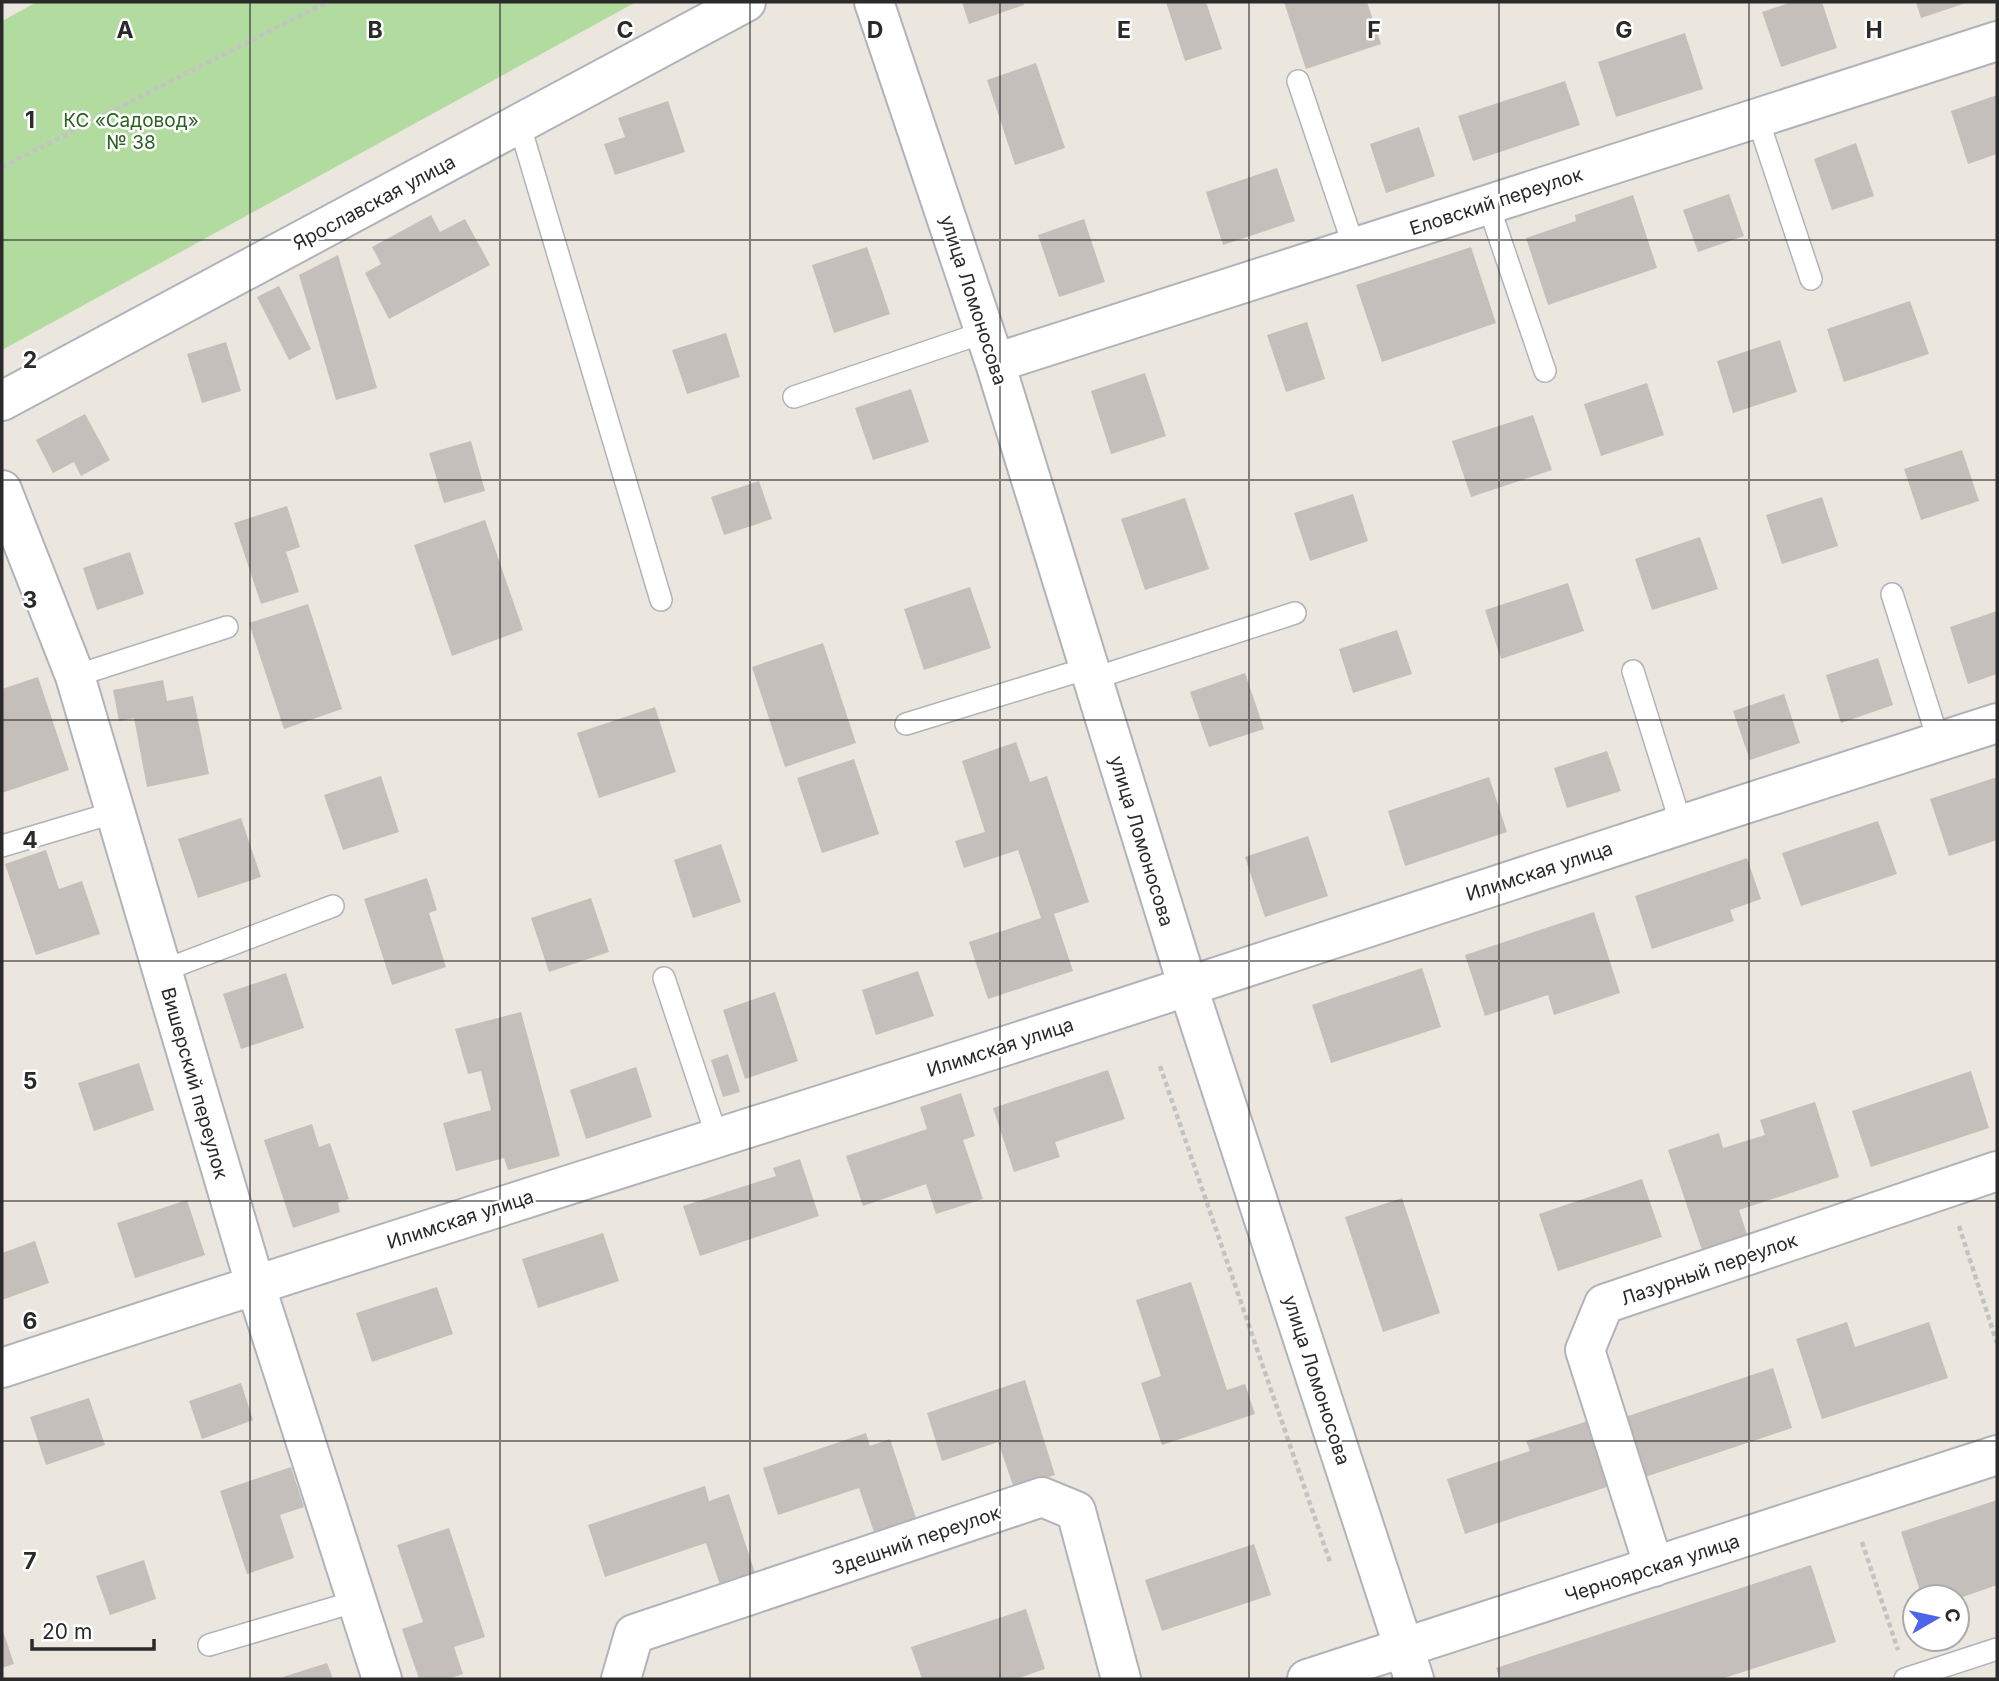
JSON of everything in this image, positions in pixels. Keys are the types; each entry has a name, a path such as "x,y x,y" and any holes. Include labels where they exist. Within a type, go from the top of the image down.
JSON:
{"street":[{"name":"Ярославская улица","path":"2,401 746,2"},
{"name":"улица Ломоносова","path":"874,2 990,348 1188,987 1409,1664"},
{"name":"Еловский переулок","path":"990,348 1354,247 1997,41"},
{"name":"Вишерский переулок","path":"2,490 75,676 255,1284 382,1679"},
{"name":"Илимская улица","path":"2,1368 255,1284 1188,987 1997,723"},
{"name":"Лазурный переулок","path":"1654,1567 1585,1350 1604,1304 1997,1171"},
{"name":"Черноярская улица","path":"1307,1679 1409,1664 1654,1567 1997,1455"},
{"name":"Здешний переулок","path":"621,1679 634,1634 1042,1497 1076,1511 1121,1679"}],"lane":[{"path":"1298,81 1354,247"},
{"path":"1757,117 1811,279"},
{"path":"519,123 661,600"},
{"path":"1488,204 1545,371"},
{"path":"794,397 990,348"},
{"path":"1892,594 1939,742"},
{"path":"906,724 1295,613"},
{"path":"75,676 227,627"},
{"path":"1633,671 1681,824"},
{"path":"2,846 116,812"},
{"path":"162,971 333,906"},
{"path":"664,978 717,1137"},
{"path":"209,1645 357,1601"},
{"path":"1907,1679 1997,1649"}],"path":[{"path":"2,167 327,2"},
{"path":"1160,1066 1331,1567"},
{"path":"1946,1189 1997,1343"},
{"path":"1859,1534 1907,1679"}],"green space":[{"name":"КС «Садовод» № 38","path":"37,2 636,2 2,350 2,21"}],"building":[{"path":"962,2 1023,2 1024,5 969,24"},
{"path":"1166,2 1206,2 1222,49 1185,61"},
{"path":"1284,2 1367,2 1381,44 1306,69"},
{"path":"1792,2 1822,2 1837,48 1781,67 1762,12"},
{"path":"1916,2 1969,2 1921,18"},
{"path":"1685,33 1703,89 1616,117 1598,62"},
{"path":"1036,63 1065,148 1015,165 987,80"},
{"path":"1565,81 1580,125 1473,161 1458,116"},
{"path":"1997,95 1997,154 1968,164 1951,111"},
{"path":"668,101 685,152 615,175 604,144 625,137 618,118"},
{"path":"1419,127 1435,176 1386,193 1370,144"},
{"path":"1856,143 1874,196 1832,210 1814,159"},
{"path":"1277,168 1295,221 1223,245 1206,192"},
{"path":"1729,194 1744,236 1698,252 1683,210"},
{"path":"1633,195 1657,268 1548,305 1526,238 1576,221 1575,215"},
{"path":"431,215 440,232 465,219 490,265 389,319 365,273 381,264 372,247"},
{"path":"1084,219 1105,282 1059,297 1038,235"},
{"path":"867,247 890,314 834,333 812,265"},
{"path":"1471,247 1496,323 1382,362 1356,285"},
{"path":"338,255 377,388 336,400 299,275"},
{"path":"279,286 311,349 289,360 257,297"},
{"path":"1910,301 1929,354 1844,382 1827,329"},
{"path":"1307,322 1325,379 1286,392 1267,335"},
{"path":"726,333 740,377 687,394 672,350"},
{"path":"1780,340 1797,392 1733,413 1717,361"},
{"path":"226,342 241,391 202,403 187,354"},
{"path":"1145,373 1166,436 1111,454 1091,391"},
{"path":"1647,383 1664,435 1601,456 1584,404"},
{"path":"911,389 929,442 873,460 855,408"},
{"path":"85,414 110,460 81,476 74,462 53,473 36,440"},
{"path":"1533,415 1552,470 1471,497 1452,441"},
{"path":"471,441 485,491 444,503 429,453"},
{"path":"1962,450 1979,501 1921,520 1904,469"},
{"path":"759,481 772,519 724,535 711,497"},
{"path":"1353,494 1368,541 1310,561 1294,513"},
{"path":"1822,497 1838,546 1782,564 1766,515"},
{"path":"1185,498 1209,569 1145,590 1121,519"},
{"path":"287,506 300,547 286,552 299,592 261,604 234,523"},
{"path":"485,520 523,630 452,656 414,545"},
{"path":"1700,537 1718,589 1652,610 1635,559"},
{"path":"130,552 144,594 97,610 83,568"},
{"path":"1568,583 1584,631 1501,659 1485,610"},
{"path":"970,587 991,648 924,670 904,609"},
{"path":"308,604 342,709 284,729 249,623"},
{"path":"1997,611 1997,674 1968,684 1950,627"},
{"path":"1397,630 1412,674 1353,693 1339,649"},
{"path":"823,643 856,743 785,767 752,667"},
{"path":"1878,658 1893,705 1841,723 1826,675"},
{"path":"1245,673 1264,729 1209,747 1190,692"},
{"path":"38,677 69,770 2,793 2,689"},
{"path":"163,680 167,701 193,696 209,774 147,787 134,718 119,721 113,690"},
{"path":"1784,694 1800,743 1750,760 1733,711"},
{"path":"655,707 676,772 599,798 577,733"},
{"path":"1016,742 1030,782 1047,776 1089,902 1054,914 1073,971 988,999 969,942 1041,918 1018,850 964,868 955,841 985,832 962,761"},
{"path":"1607,751 1621,791 1567,808 1554,768"},
{"path":"854,759 879,834 822,853 797,778"},
{"path":"381,776 399,832 343,850 324,795"},
{"path":"1489,777 1507,832 1405,866 1388,811"},
{"path":"1997,777 1997,840 1949,856 1930,799"},
{"path":"241,818 261,877 198,898 178,839"},
{"path":"1878,821 1897,874 1801,906 1782,853"},
{"path":"1308,836 1328,896 1265,917 1245,857"},
{"path":"721,844 741,902 693,918 674,860"},
{"path":"46,850 59,889 82,881 100,934 36,955 5,864"},
{"path":"1747,858 1761,899 1730,910 1734,921 1652,949 1635,896"},
{"path":"427,878 437,910 429,913 446,967 392,985 364,899"},
{"path":"591,898 609,952 549,972 531,918"},
{"path":"1594,912 1620,993 1554,1015 1548,995 1485,1016 1465,955"},
{"path":"1422,968 1441,1027 1331,1063 1312,1005"},
{"path":"918,971 934,1016 876,1035 862,990"},
{"path":"286,973 304,1028 241,1049 223,994"},
{"path":"775,992 798,1061 745,1079 723,1010"},
{"path":"521,1012 560,1156 508,1170 504,1158 456,1171 443,1123 491,1110 481,1071 468,1074 455,1029"},
{"path":"728,1054 740,1092 723,1097 711,1060"},
{"path":"139,1063 154,1110 94,1131 78,1083"},
{"path":"636,1067 652,1117 586,1139 570,1090"},
{"path":"1108,1070 1125,1119 1055,1142 1060,1157 1014,1172 993,1108"},
{"path":"1971,1071 1989,1128 1871,1167 1852,1111"},
{"path":"961,1093 975,1136 963,1140 983,1199 936,1214 926,1184 863,1206 846,1156 927,1129 920,1107"},
{"path":"1815,1102 1839,1177 1739,1210 1749,1241 1704,1256 1668,1150 1719,1133 1723,1148 1765,1135 1760,1120"},
{"path":"312,1124 319,1147 330,1143 349,1199 338,1203 340,1212 293,1228 264,1140"},
{"path":"800,1159 819,1216 700,1256 683,1206 776,1176 773,1168"},
{"path":"1642,1179 1662,1237 1558,1271 1539,1214"},
{"path":"1402,1198 1440,1313 1383,1332 1345,1217"},
{"path":"187,1200 205,1255 135,1278 117,1223"},
{"path":"603,1233 619,1281 538,1308 522,1259"},
{"path":"35,1241 49,1283 2,1300 2,1253"},
{"path":"1191,1282 1227,1390 1245,1384 1255,1414 1162,1445 1141,1383 1161,1376 1136,1300"},
{"path":"437,1287 453,1334 372,1362 356,1313"},
{"path":"1847,1322 1855,1347 1929,1322 1948,1378 1822,1419 1796,1339"},
{"path":"1773,1368 1792,1428 1645,1477 1625,1417"},
{"path":"1025,1380 1055,1475 1014,1488 998,1442 942,1461 927,1413"},
{"path":"241,1383 253,1420 202,1439 189,1401"},
{"path":"89,1398 105,1445 46,1465 30,1417"},
{"path":"1591,1420 1613,1485 1465,1534 1447,1479 1530,1451 1526,1441"},
{"path":"866,1433 870,1446 890,1439 917,1521 875,1535 859,1488 778,1515 763,1468"},
{"path":"291,1467 304,1507 280,1515 294,1558 247,1574 220,1491"},
{"path":"705,1486 709,1501 729,1494 756,1576 721,1588 706,1543 605,1577 588,1525"},
{"path":"1997,1500 1997,1585 1971,1594 1971,1583 1917,1583 1901,1532"},
{"path":"449,1528 485,1637 454,1647 463,1674 448,1679 419,1679 402,1629 423,1622 397,1545"},
{"path":"1254,1544 1271,1595 1162,1631 1145,1580"},
{"path":"144,1560 156,1599 110,1615 96,1576"},
{"path":"1811,1565 1836,1642 1721,1679 1500,1679 1496,1668"},
{"path":"1026,1609 1045,1669 1016,1679 922,1679 911,1647"},
{"path":"2,1628 14,1664 2,1668"},
{"path":"327,1663 333,1679 283,1677"}]}
